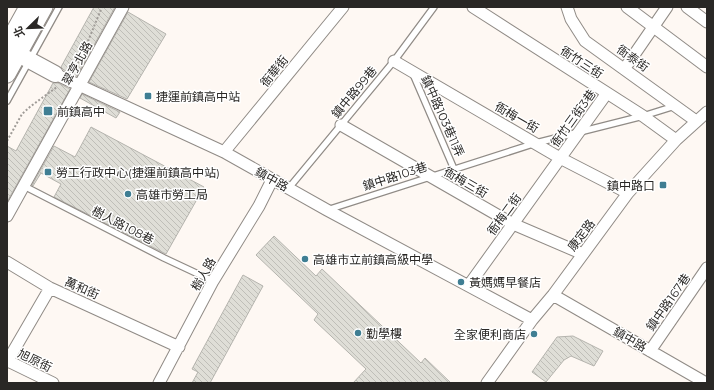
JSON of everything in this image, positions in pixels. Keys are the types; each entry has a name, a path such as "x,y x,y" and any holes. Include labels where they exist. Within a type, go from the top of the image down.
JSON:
{"main road":[{"path":"7,74 28,7"},
{"path":"15,51 44,7"},
{"name":"鎮中路","path":"15,51 55,74"}],"street":[{"name":"翠亨北路","path":"7,216 123,7"},
{"name":"衙華街","path":"224,152 343,7"},
{"name":"衙竹三街","path":"474,7 643,116 676,140"},
{"name":"衙泰街","path":"567,7 571,19 585,41 696,120"},
{"path":"627,7 707,67"},
{"path":"625,68 667,7"},
{"path":"687,7 707,22"},
{"name":"衙梅一街","path":"394,61 560,158 628,193"},
{"name":"鎮中路","path":"55,74 224,152 272,180 532,320"},
{"name":"衙竹三街3巷","path":"560,158 607,93"},
{"name":"康定路","path":"488,383 532,320 553,296 628,193 676,140 696,120 707,112"},
{"name":"衙梅三街","path":"341,125 513,224 583,254"},
{"name":"衙梅二街","path":"469,285 560,158"},
{"name":"樹人路","path":"159,383 213,281 259,206 272,180"},
{"path":"7,262 50,288"},
{"name":"鎮中路167巷","path":"650,351 707,268"},
{"name":"萬和街","path":"7,362 50,288 179,347"},
{"name":"鎮中路","path":"553,296 650,351 693,380 706,383"},
{"name":"旭原街","path":"7,362 53,383"}],"lane":[{"path":"7,101 15,51 59,7"},
{"name":"鎮中路99巷","path":"288,188 394,61 434,7"},
{"name":"鎮中路103巷11弄","path":"412,72 454,169"},
{"name":"鎮中路103巷","path":"327,210 536,143 643,116 676,105"},
{"name":"樹人路108巷","path":"24,186 164,258 213,281"}],"building":[{"path":"94,7 115,7 77,76 61,67"},
{"path":"128,12 166,34 127,99 89,82"},
{"path":"53,83 58,83 70,89 7,202 7,146 16,151"},
{"path":"82,94 120,112 116,118 80,98"},
{"name":"高雄市勞工局","path":"91,127 204,187 166,254 54,197 61,184 41,173 33,186 32,185 54,146 75,157"},
{"name":"勤學樓","path":"274,236 316,276 322,269 421,363 425,358 451,383 353,383 366,369 314,320 318,314 256,255"},
{"path":"243,275 263,286 210,383 192,383 198,372 192,369"},
{"path":"573,336 603,351 594,366 571,356 564,360 546,382 532,372 557,337"}],"place":[{"name":"捷運前鎮高中站","path":"148,96"},
{"name":"前鎮高中","path":"48,111"},
{"name":"勞工行政中心(捷運前鎮高中站)","path":"48,172"},
{"name":"鎮中路口","path":"663,185"},
{"name":"高雄市勞工局","path":"128,194"},
{"name":"高雄市立前鎮高級中學","path":"305,259"},
{"name":"黃媽媽早餐店","path":"461,282"},
{"name":"勤學樓","path":"358,333"},
{"name":"全家便利商店","path":"534,334"}]}
